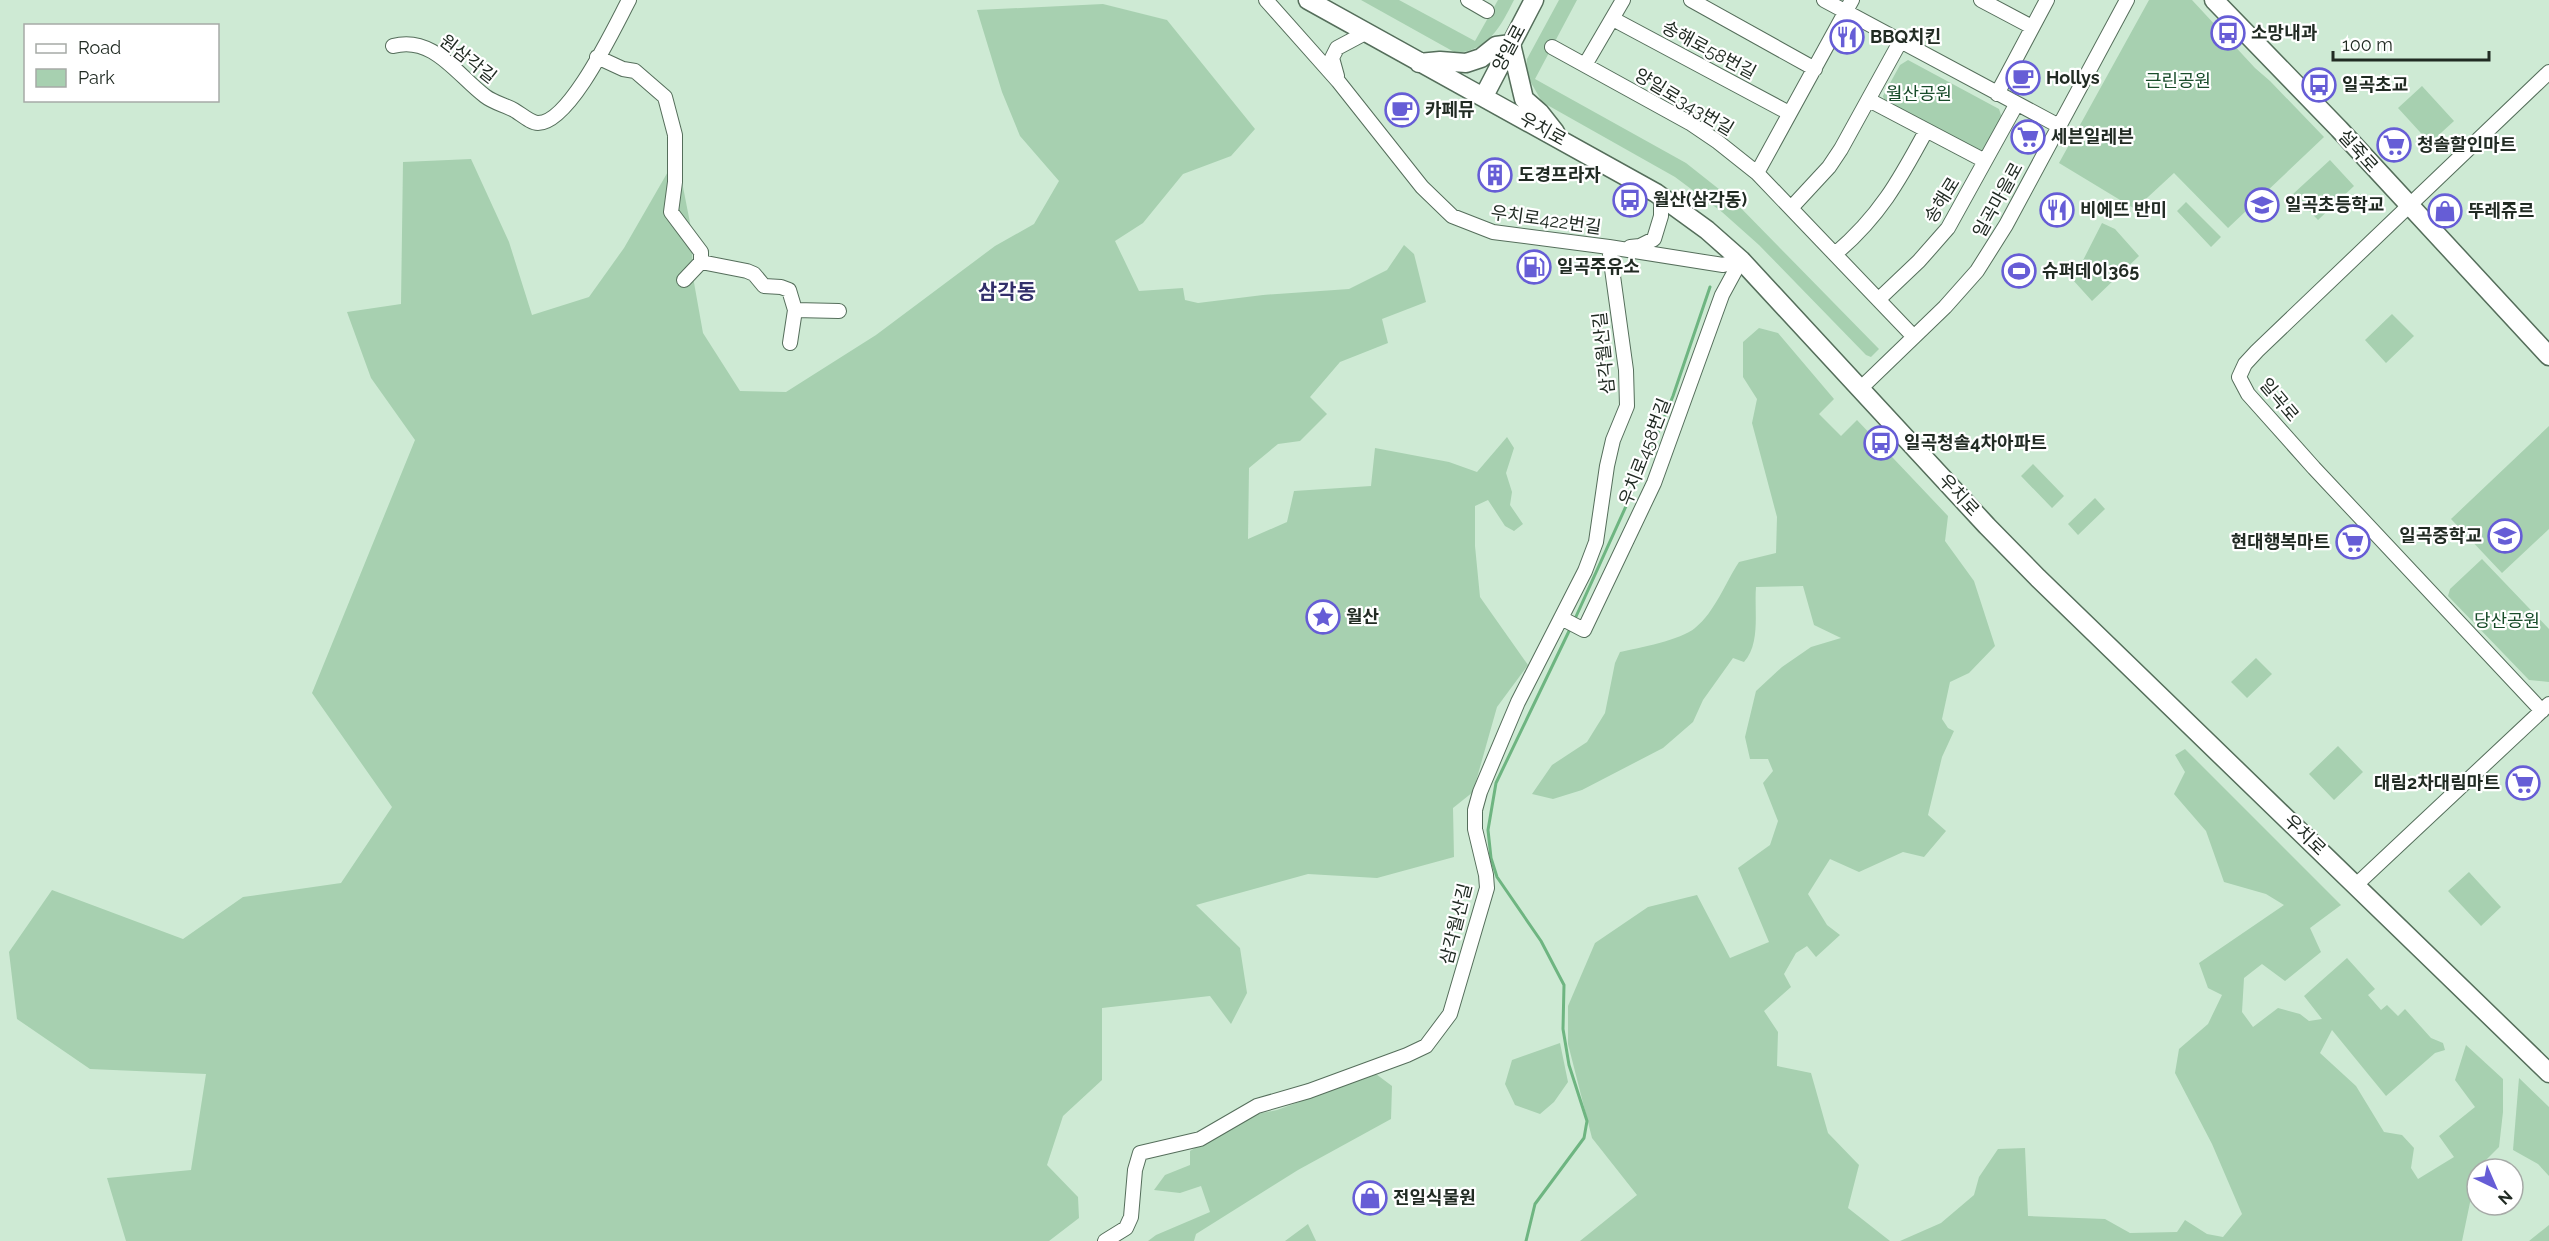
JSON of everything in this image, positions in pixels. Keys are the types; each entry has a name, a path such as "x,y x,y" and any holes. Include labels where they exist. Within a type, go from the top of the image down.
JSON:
{"main road":[{"name":"우치로","path":"1308,0 1419,63 1484,96 1661,197 1707,230 1741,260 2009,548 2549,1073"},
{"name":"양일로","path":"1484,96 1534,0"},
{"name":"설죽로","path":"2214,0 2339,129 2549,356"},
{"path":"1419,63 1440,61 1466,63 1481,58 1496,46 1511,44 1524,99 1540,113 1562,140"}],"street":[{"name":"원삼각길","path":"393,46 407,42 431,51 447,62 486,97 536,123 546,122 561,112 589,75 630,0"},
{"name":"우치로422번길","path":"1266,0 1338,81 1422,187 1452,216 1493,232 1723,265 1741,260"},
{"path":"1468,0 1487,11"},
{"path":"1585,64 1623,0"},
{"name":"송해로58번길","path":"1691,0 1815,69"},
{"path":"1824,0 1849,6 1900,42 2059,126"},
{"path":"1981,0 2032,27"},
{"path":"1997,94 2047,0"},
{"name":"일곡마을로","path":"1860,388 1914,337 1977,272 2006,225 2127,0"},
{"path":"1757,173 1849,6"},
{"name":"송해로58번길","path":"1613,19 1789,113"},
{"path":"1338,81 1332,58 1337,48 1367,32"},
{"path":"1791,208 1829,167 1900,42"},
{"name":"양일로343번길","path":"1552,47 1690,123 1718,141 1757,173 1914,337"},
{"path":"597,57 623,69 635,71 665,97 675,135 675,182 671,212 701,252 701,262 684,280"},
{"name":"일곡로","path":"2545,707 2314,468 2248,394 2239,377 2245,364 2257,351 2549,72"},
{"path":"1869,100 1985,161"},
{"name":"송해로","path":"1879,300 1919,261 1948,228 2016,105"},
{"path":"1835,254 1868,224 1887,199 1926,131"},
{"path":"1614,248 1640,246 1654,239 1661,216 1661,197"},
{"name":"삼각월산길","path":"1105,1241 1125,1228 1131,1217 1135,1170 1140,1153 1200,1138 1257,1106 1309,1091 1407,1055 1426,1046 1450,1014 1486,888 1486,875 1474,829 1475,810 1504,732 1585,571 1596,542 1607,466 1613,440 1627,406 1626,370 1614,248"},
{"name":"우치로458번길","path":"1561,618 1584,630 1654,483 1722,295 1741,260"},
{"path":"701,262 747,271 754,274 764,286 782,287 789,290 795,310 790,343"},
{"path":"795,310 839,311"},
{"path":"2356,885 2545,707"}],"green space":[{"path":"1361,0 1399,0 1475,41 1498,0 1514,0 1492,36 1477,48 1456,53"},
{"path":"1559,0 1577,0 1535,79 1686,163 1734,201 1879,349 1871,357 1866,355 1759,245 1722,212 1675,177 1542,102 1529,79 1526,70 1527,59"},
{"name":"근린공원","path":"2149,0 2192,0 2255,68 2324,137 2228,228 2174,173 2135,209 2059,163"},
{"path":"1103,4 1167,20 1255,129 1231,156 1183,174 1143,223 1115,241 1139,291 1183,288 1185,300 1198,303 1263,295 1349,289 1387,270 1404,245 1414,254 1426,302 1382,319 1388,343 1340,362 1310,397 1327,414 1300,441 1278,444 1249,468 1248,539 1287,522 1294,491 1371,486 1375,448 1449,462 1477,472 1507,437 1514,448 1506,473 1512,492 1510,505 1523,524 1514,531 1505,526 1488,500 1475,506 1475,546 1480,597 1528,665 1497,707 1473,792 1453,808 1454,857 1377,878 1308,874 1196,905 1240,948 1247,993 1231,1024 1210,996 1102,1008 1102,1080 1063,1116 1047,1165 1078,1197 1079,1218 1049,1241 126,1241 107,1178 191,1170 206,1074 90,1069 17,1019 9,952 52,890 183,939 243,897 341,883 392,807 312,693 415,440 371,378 347,312 401,304 403,162 471,159 509,242 532,315 589,297 624,248 677,156 691,228 693,277 703,333 740,391 786,392 876,335 995,246 1034,224 1059,181 1020,136 1002,92 977,10"},
{"name":"월산공원","path":"1908,60 1999,109 2002,118 1986,149 1977,152 1886,105 1883,96 1900,65"},
{"path":"2422,86 2454,121 2430,143 2398,108"},
{"path":"2330,160 2354,186 2318,220 2293,194"},
{"path":"2186,202 2221,237 2211,247 2177,211"},
{"path":"2102,223 2115,229 2139,256 2092,301 2073,280"},
{"path":"2392,314 2414,336 2386,363 2365,340"},
{"path":"1759,328 1778,333 1834,399 1819,414 1841,436 1857,420 1948,516 1945,541 1974,581 1995,646 1969,673 1950,682 1942,719 1948,728 1954,731 1942,757 1928,815 1946,831 1924,857 1903,852 1859,872 1830,859 1808,894 1827,925 1840,935 1816,957 1807,946 1796,953 1784,974 1791,987 1764,1011 1778,1032 1777,1066 1811,1073 1828,1133 1859,1165 1848,1208 1890,1241 1580,1241 1637,1195 1592,1138 1568,1044 1568,1006 1595,943 1648,907 1697,895 1730,958 1769,942 1738,868 1770,845 1778,821 1763,783 1773,771 1768,759 1750,759 1745,737 1756,691 1782,667 1811,647 1841,638 1814,625 1803,586 1756,587 1756,626 1753,646 1744,662 1733,658 1703,700 1693,722 1663,748 1582,790 1553,799 1532,794 1552,765 1587,742 1605,713 1615,663 1620,652 1659,643 1689,632 1708,614 1739,562 1776,553 1777,517 1752,423 1757,399 1743,377 1743,342"},
{"name":"일곡중학교","path":"2549,426 2549,529 2502,573 2451,519"},
{"path":"2033,464 2064,496 2052,508 2021,476"},
{"path":"2095,498 2105,509 2078,535 2068,524"},
{"name":"당산공원","path":"2482,559 2549,629 2549,682 2529,680 2448,596 2450,589"},
{"path":"2256,658 2272,674 2247,698 2231,682"},
{"path":"2338,746 2363,772 2334,800 2309,774"},
{"path":"2185,749 2341,905 2310,928 2321,952 2285,981 2262,964 2244,978 2242,1012 2253,1027 2278,1008 2300,1014 2309,1021 2322,1019 2304,996 2347,958 2375,989 2368,995 2381,1010 2387,1005 2398,1016 2405,1009 2431,1038 2443,1043 2445,1050 2435,1053 2386,1096 2332,1030 2320,1053 2356,1086 2384,1132 2402,1135 2414,1148 2411,1168 2418,1179 2454,1157 2439,1136 2475,1107 2455,1080 2466,1045 2503,1079 2503,1112 2499,1147 2489,1157 2465,1157 2465,1217 2467,1217 2462,1241 1900,1241 1941,1223 1974,1195 1979,1177 1998,1149 2025,1148 2028,1216 2105,1219 2130,1233 2177,1232 2185,1220 2207,1234 2223,1237 2242,1214 2212,1144 2175,1073 2179,1049 2208,1024 2222,995 2208,988 2199,963 2284,905 2266,894 2224,882 2206,831 2174,794 2185,772 2175,755"},
{"path":"2469,872 2501,907 2481,926 2448,891"},
{"path":"1560,1043 1568,1082 1554,1102 1540,1114 1515,1105 1505,1084 1512,1060"},
{"path":"1376,1074 1392,1086 1391,1119 1298,1170 1196,1234 1194,1241 1148,1241 1156,1235 1210,1212 1201,1186 1180,1193 1154,1190 1165,1175 1190,1165 1190,1151 1247,1116 1277,1110"},
{"path":"2519,1078 2549,1107 2549,1176 2538,1164 2513,1150"},
{"path":"1308,1224 1316,1241 1285,1241"},
{"path":"2549,1225 2549,1241 2529,1241"}],"waterway":[{"path":"1574,621 1646,462 1673,396 1710,287"},
{"path":"1526,1241 1535,1204 1584,1138 1587,1121 1569,1065 1563,1029 1564,985 1541,941 1497,877 1491,858 1488,830 1496,783 1571,627"}],"place":[{"name":"소망내과","path":"2228,33"},
{"name":"BBQ치킨","path":"1847,37"},
{"name":"Hollys","path":"2023,78"},
{"name":"일곡초교","path":"2319,85"},
{"name":"카페뮤","path":"1402,110"},
{"name":"세븐일레븐","path":"2028,137"},
{"name":"청솔할인마트","path":"2394,145"},
{"name":"도경프라자","path":"1495,175"},
{"name":"월산(삼각동)","path":"1630,200"},
{"name":"일곡초등학교","path":"2262,205"},
{"name":"비에뜨 반미","path":"2057,210"},
{"name":"뚜레쥬르","path":"2445,211"},
{"name":"일곡주유소","path":"1534,267"},
{"name":"슈퍼데이365","path":"2019,271"},
{"name":"일곡청솔4차아파트","path":"1881,443"},
{"name":"일곡중학교","path":"2505,536"},
{"name":"현대행복마트","path":"2353,542"},
{"name":"월산","path":"1323,617"},
{"name":"대림2차대림마트","path":"2523,783"},
{"name":"전일식물원","path":"1370,1198"}],"district":[{"name":"삼각동","path":"1007,292"}]}
